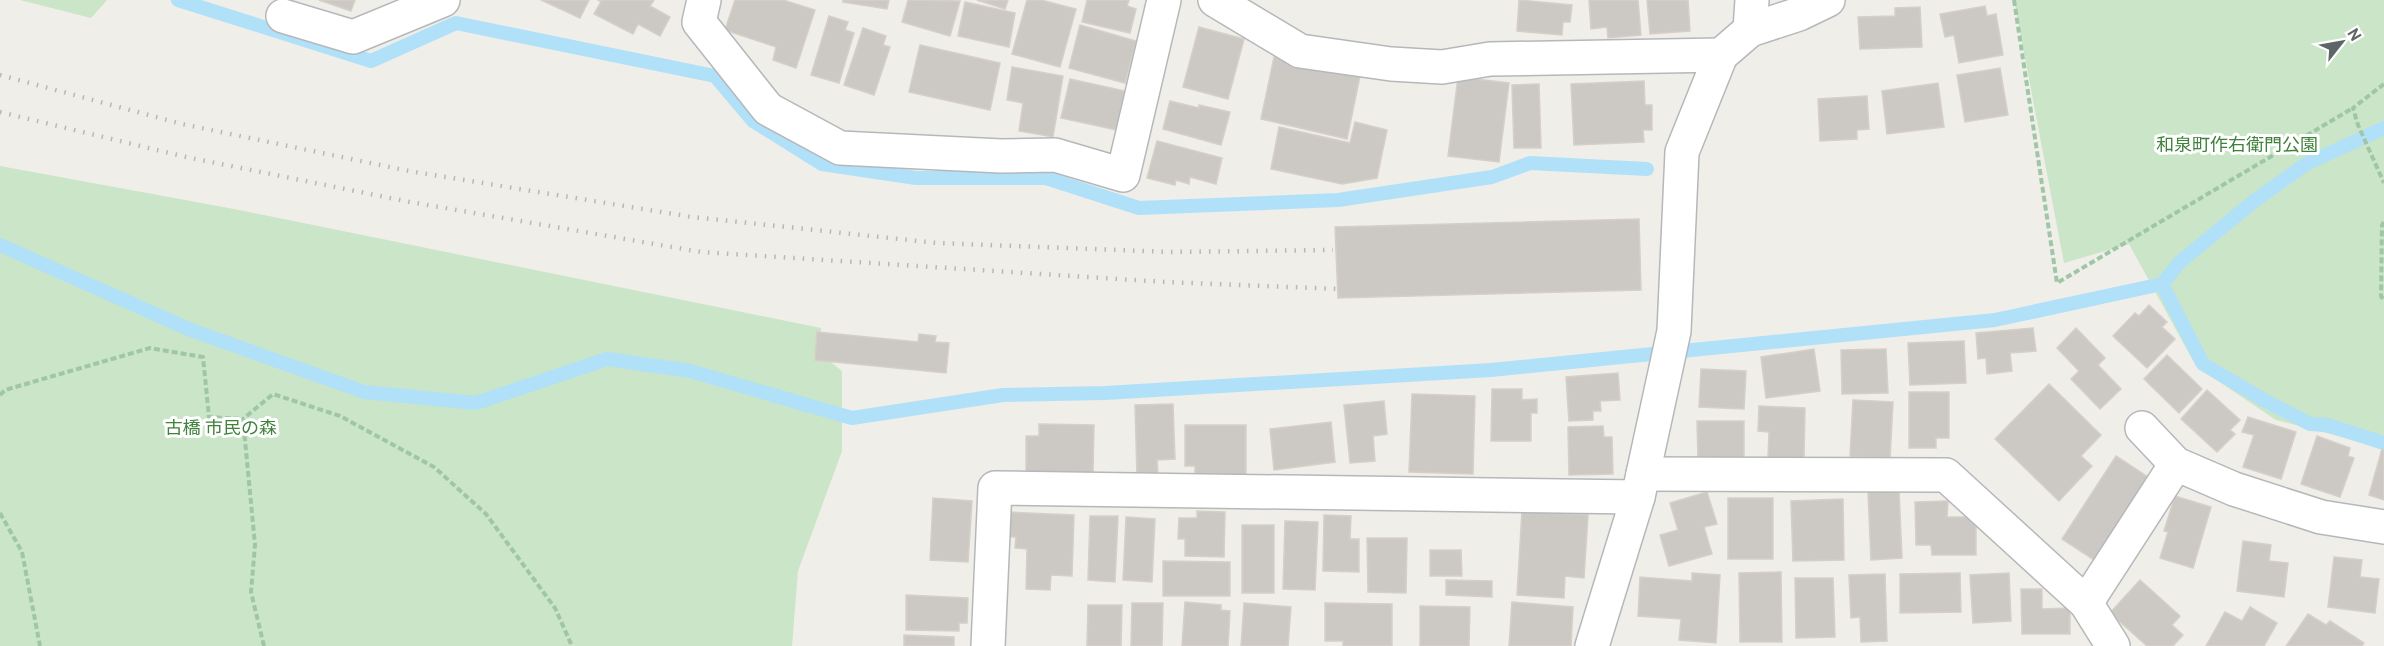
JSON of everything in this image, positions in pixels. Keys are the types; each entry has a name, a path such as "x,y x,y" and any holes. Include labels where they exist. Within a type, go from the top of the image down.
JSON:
{"street":[{"path":"283,16 353,36 443,0"},
{"path":"704,0 699,22 768,109 840,148 1001,156 1055,155 1123,175 1164,0"},
{"path":"1215,0 1300,51 1391,64 1442,67 1490,59 1721,55"},
{"path":"1592,646 1641,485 1674,331 1682,152 1721,55 1751,15 1799,14 1828,0"},
{"path":"2142,428 2176,464 2234,489 2321,517 2384,527"},
{"path":"2086,603 2176,464"},
{"path":"988,646 995,488 1641,485 1946,475 2086,603 2113,646"}],"path":[{"path":"2014,0 2057,283 2353,108 2384,84"},
{"path":"2353,108 2358,125 2384,183"},
{"path":"2384,222 2382,225 2381,296 2384,301"},
{"path":"0,395 5,390 150,348 203,357 209,417 243,419 273,394 340,416 434,467 486,513 555,608 572,646"},
{"path":"243,419 255,545 251,592 264,646"},
{"path":"0,513 21,552 40,646"}],"green space":[{"path":"20,0 107,0 91,18"},
{"name":"和泉町作右衛門公園","path":"2014,0 2384,0 2384,448 2276,420 2196,366 2129,244 2064,263"},
{"name":"古橋 市民の森","path":"0,166 234,209 821,328 819,353 842,371 842,451 798,571 792,646 0,646"}],"building":[{"path":"319,0 355,0 351,11"},
{"path":"541,0 589,0 580,18"},
{"path":"598,0 654,0 650,6 670,17 660,36 638,24 633,34 594,14 601,2"},
{"path":"735,0 783,0 815,10 796,68 773,60 776,47 725,30"},
{"path":"843,0 889,0 887,9 843,2"},
{"path":"908,0 960,1 950,36 902,22"},
{"path":"977,0 1008,0 1005,9"},
{"path":"1027,0 1041,0 1076,9 1060,67 1012,54"},
{"path":"1087,0 1129,0 1127,6 1136,9 1130,33 1082,22"},
{"path":"1519,0 1572,5 1570,22 1563,22 1562,35 1517,31"},
{"path":"1589,0 1638,0 1641,35 1608,38 1607,27 1591,29"},
{"path":"1647,0 1688,0 1690,31 1650,34"},
{"path":"965,2 1015,13 1009,47 958,36"},
{"path":"1985,6 1987,16 1996,14 2003,55 1959,63 1954,35 1945,37 1940,14"},
{"path":"1920,7 1922,47 1860,49 1858,17 1895,16 1895,8"},
{"path":"829,16 848,22 845,30 854,33 839,83 811,75"},
{"path":"1080,25 1136,41 1125,83 1069,68"},
{"path":"1199,27 1244,39 1228,99 1183,87"},
{"path":"863,28 886,36 883,45 890,47 874,95 844,85"},
{"path":"920,45 1000,63 990,110 909,92"},
{"path":"1274,57 1360,76 1347,139 1261,119"},
{"path":"1012,67 1063,76 1053,137 1019,131 1023,103 1007,100"},
{"path":"2000,68 2008,115 1965,122 1957,75"},
{"path":"1458,77 1509,83 1499,162 1448,156"},
{"path":"1070,79 1125,91 1117,130 1061,118"},
{"path":"1644,81 1645,105 1652,105 1652,130 1643,130 1644,142 1574,145 1571,84"},
{"path":"1938,83 1944,127 1887,134 1882,91"},
{"path":"1539,84 1541,148 1514,148 1512,85"},
{"path":"1867,96 1869,129 1857,130 1857,139 1820,141 1818,99"},
{"path":"1170,101 1230,112 1221,145 1163,129"},
{"path":"1355,122 1387,130 1377,178 1342,184 1271,169 1279,127 1350,143"},
{"path":"1157,141 1222,158 1216,184 1190,177 1189,184 1176,180 1175,185 1147,178"},
{"path":"1639,219 1641,290 1338,298 1335,227"},
{"path":"2149,305 2167,322 2162,327 2175,339 2147,368 2113,336 2135,313 2139,316"},
{"path":"2033,328 2036,351 2010,353 2012,371 1987,374 1986,358 1978,359 1976,333"},
{"path":"2076,328 2105,358 2098,365 2121,389 2100,409 2071,379 2079,371 2057,348"},
{"path":"817,332 918,342 919,334 936,336 935,342 949,343 946,373 815,360"},
{"path":"1964,341 1966,383 1910,385 1908,343"},
{"path":"1814,349 1820,391 1766,398 1761,357"},
{"path":"1886,349 1888,393 1842,394 1841,350"},
{"path":"2167,355 2202,389 2179,413 2144,379"},
{"path":"1701,369 1746,371 1744,409 1699,407"},
{"path":"1618,373 1620,400 1600,401 1601,411 1593,411 1593,420 1569,421 1566,377"},
{"path":"2049,384 2101,435 2081,456 2092,466 2059,501 1995,439"},
{"path":"1492,389 1522,389 1522,400 1537,399 1537,413 1531,413 1531,441 1491,441"},
{"path":"2207,390 2240,420 2230,430 2235,434 2217,452 2181,419"},
{"path":"1909,392 1949,392 1949,438 1936,438 1936,448 1909,448"},
{"path":"1412,394 1475,396 1473,474 1409,472"},
{"path":"1853,400 1893,402 1890,459 1850,456"},
{"path":"1384,401 1387,434 1373,436 1375,461 1350,463 1344,405"},
{"path":"1173,404 1175,459 1157,460 1158,474 1137,475 1135,405"},
{"path":"1759,406 1805,408 1804,459 1768,458 1769,432 1758,431"},
{"path":"2248,417 2296,432 2281,479 2243,467 2254,435 2242,432"},
{"path":"1697,421 1744,421 1744,461 1698,461"},
{"path":"1331,422 1335,462 1274,470 1270,429"},
{"path":"1039,424 1094,425 1093,473 1026,472 1026,436 1039,436"},
{"path":"1185,425 1246,425 1246,475 1195,476 1195,466 1185,466"},
{"path":"1603,426 1604,437 1612,437 1613,474 1569,475 1568,427"},
{"path":"2317,436 2350,448 2348,456 2354,458 2340,497 2301,484"},
{"path":"2382,449 2384,450 2384,500 2369,495"},
{"path":"2116,456 2148,477 2094,560 2062,539"},
{"path":"1899,490 1902,558 1871,560 1868,492"},
{"path":"1707,492 1717,524 1704,527 1712,554 1669,566 1660,535 1678,530 1670,503"},
{"path":"2175,496 2211,507 2193,568 2160,558 2168,532 2164,531"},
{"path":"933,498 972,501 968,562 930,560"},
{"path":"1728,498 1773,498 1773,559 1728,559"},
{"path":"1843,499 1844,560 1793,561 1791,501"},
{"path":"1948,501 1947,517 1976,517 1976,555 1932,555 1931,545 1916,545 1915,502"},
{"path":"1197,511 1225,512 1224,557 1185,556 1185,539 1178,539 1179,518 1197,518"},
{"path":"1522,511 1588,515 1584,578 1565,576 1564,598 1517,595"},
{"path":"1007,512 1074,515 1072,576 1051,575 1050,590 1026,589 1027,549 1015,548 1016,537 1006,537"},
{"path":"1324,515 1351,516 1350,539 1359,539 1359,572 1323,571"},
{"path":"1090,516 1118,516 1115,582 1088,580"},
{"path":"1126,517 1155,519 1152,582 1123,580"},
{"path":"1285,521 1318,522 1315,590 1283,589"},
{"path":"1242,525 1274,525 1274,593 1242,593"},
{"path":"1367,538 1407,538 1406,593 1368,592"},
{"path":"2243,541 2271,545 2269,561 2288,563 2284,597 2237,591"},
{"path":"1430,550 1461,550 1462,576 1430,576"},
{"path":"2334,557 2362,560 2360,577 2379,579 2375,613 2328,607"},
{"path":"1163,561 1230,562 1230,596 1163,596"},
{"path":"1781,572 1782,642 1740,642 1739,573"},
{"path":"1692,573 1720,575 1716,643 1679,640 1681,619 1638,616 1640,577 1692,581"},
{"path":"1960,573 1961,612 1900,613 1900,574"},
{"path":"2009,573 2011,621 1973,623 1970,575"},
{"path":"1885,574 1887,641 1861,642 1860,617 1851,618 1849,575"},
{"path":"1795,578 1833,578 1835,637 1796,638"},
{"path":"1446,580 1492,581 1492,597 1446,595"},
{"path":"2140,580 2180,616 2172,625 2183,635 2173,646 2147,646 2110,613"},
{"path":"2021,589 2042,589 2042,609 2070,608 2070,634 2022,634"},
{"path":"906,595 968,598 967,623 959,623 959,631 906,630"},
{"path":"1185,602 1221,605 1221,610 1230,611 1228,646 1182,646"},
{"path":"1512,602 1573,607 1571,646 1509,646"},
{"path":"1132,603 1163,603 1162,646 1131,646"},
{"path":"1244,603 1291,607 1288,646 1241,646"},
{"path":"1325,603 1392,604 1392,646 1343,646 1343,641 1325,641"},
{"path":"1088,605 1122,605 1121,646 1087,646"},
{"path":"1420,606 1470,607 1469,646 1420,646"},
{"path":"2250,607 2277,623 2264,646 2206,646 2225,612 2242,621"},
{"path":"2308,614 2326,625 2330,621 2364,643 2362,646 2286,646"},
{"path":"904,635 954,637 954,646 904,646"}],"waterway":[{"path":"178,0 371,61 456,23 715,76 753,121 822,164 916,178 1046,178 1139,208 1338,200 1492,177 1530,163 1647,169"},
{"path":"0,245 191,330 364,392 476,403 607,359 690,371 852,418 1003,395 1105,393 1491,370 1995,320 2162,284 2180,262 2254,201 2306,164 2384,128"},
{"path":"2162,284 2203,364 2310,424 2327,425 2384,443"}],"railway":[{"path":"0,75 182,124 409,171 692,217 937,243 1170,252 1333,250"},
{"path":"0,112 186,157 410,202 701,252 1165,282 1339,289"}]}
